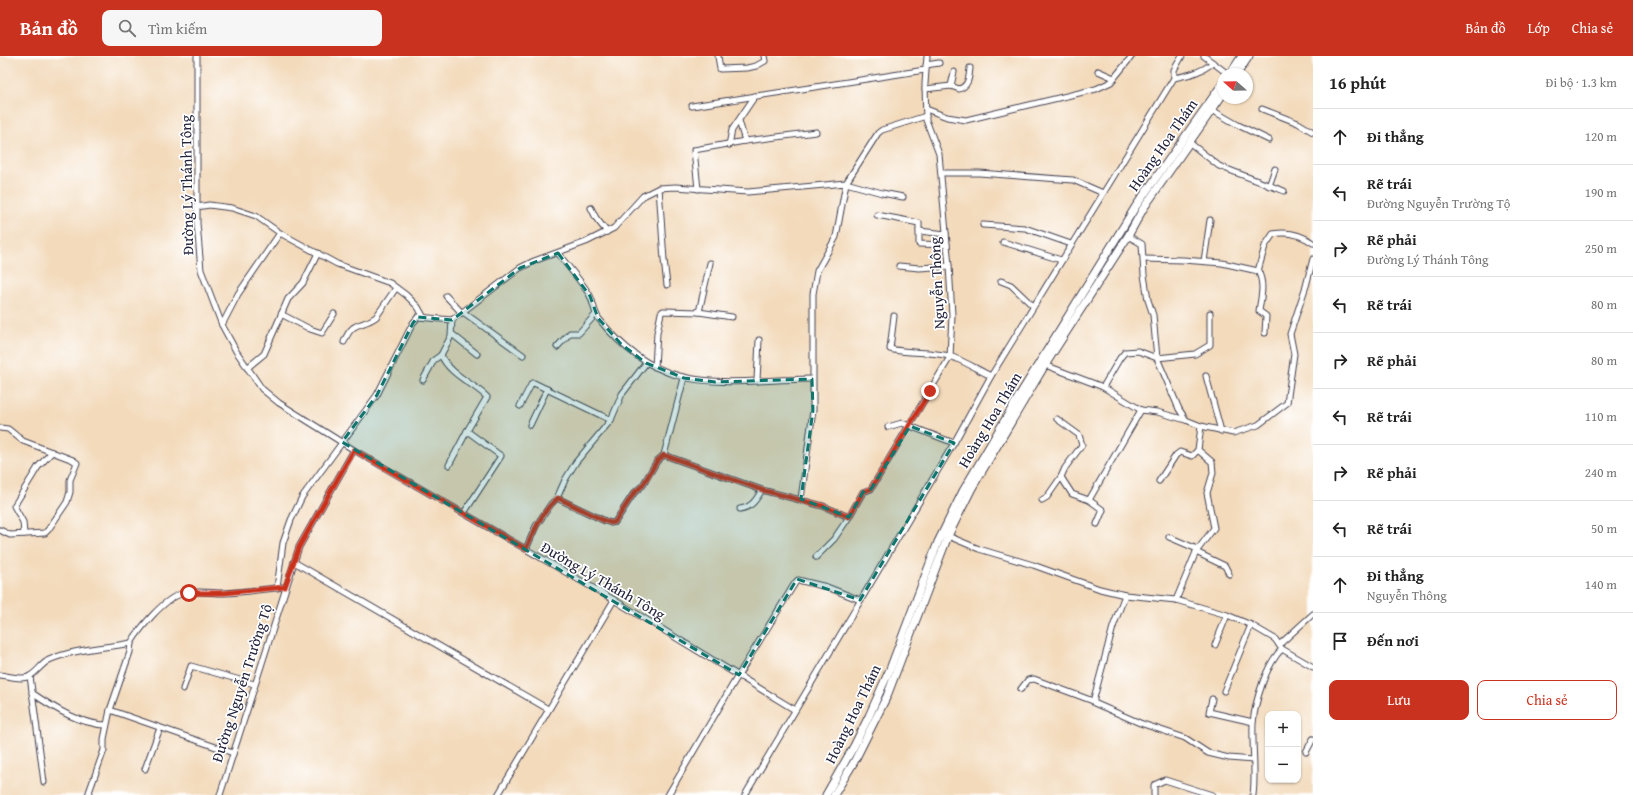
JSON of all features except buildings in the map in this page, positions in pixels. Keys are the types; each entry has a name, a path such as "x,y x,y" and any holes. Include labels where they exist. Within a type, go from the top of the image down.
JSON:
{"main road":[{"path":"1233,68 1242,56"},
{"path":"1241,68 1249,56"},
{"name":"Hoàng Hoa Thám","path":"826,795 854,746 879,692 963,491 1042,364 1136,206 1217,91"},
{"name":"Hoàng Hoa Thám","path":"1042,364 1128,236 1143,209 1217,103"},
{"name":"Hoàng Hoa Thám","path":"834,795 854,762 887,696 945,534"},
{"path":"879,692 887,696"}],"street":[{"name":"Đường Lý Thánh Tông","path":"197,56 197,223 201,270 222,325 247,368 262,389 279,402 354,450 614,600 795,710"},
{"path":"718,56 720,69 756,66 765,61 764,56"},
{"name":"Nguyễn Thông","path":"816,557 834,539 849,517 863,492 871,489 910,426 950,356 952,315 949,266 939,154 926,116 925,89 927,56"},
{"path":"926,109 947,117 966,120 1096,90 1114,78 1131,56"},
{"path":"745,795 954,443 991,376 1060,260 1174,78 1174,70 1182,56"},
{"path":"1204,56 1220,68"},
{"path":"692,106 926,67 939,63"},
{"path":"1174,78 1203,71 1213,63"},
{"path":"925,89 951,86 959,89 963,88 967,85 970,68"},
{"path":"1098,71 1114,78"},
{"path":"951,86 954,72"},
{"path":"729,145 729,136 755,96"},
{"path":"1262,109 1298,123 1313,132"},
{"path":"1212,110 1269,140"},
{"path":"801,499 813,410 813,294 817,271 836,237 846,183 878,133 882,130 926,116"},
{"path":"739,121 745,141"},
{"path":"698,189 694,150 745,141 816,132"},
{"path":"1190,143 1219,166 1284,191"},
{"path":"1269,186 1275,169"},
{"path":"941,173 979,173 1073,180 1103,193"},
{"path":"277,588 283,543 290,520 302,497 377,394 412,323 418,317 423,316 452,320 520,268 614,228 643,196 659,188 748,192 846,183 903,197"},
{"path":"659,188 664,260 668,285"},
{"path":"198,206 209,205 248,212 262,219 280,233 350,270 383,280 396,288 418,307 423,316"},
{"path":"591,208 596,218 607,232"},
{"path":"877,215 919,223 919,244 947,245"},
{"path":"1204,261 1210,220"},
{"path":"983,225 1025,228 1071,244"},
{"path":"919,231 946,234"},
{"path":"1265,333 1266,316 1259,311 1262,278 1258,271 1265,246 1274,234 1280,232 1306,238 1313,244"},
{"path":"222,325 238,294 280,233"},
{"path":"1128,236 1142,244 1144,275 1148,300 1153,316 1157,358 1179,409 1186,420"},
{"path":"1003,242 1060,260"},
{"path":"247,368 264,354 280,314 288,299 303,283 318,253"},
{"path":"558,253 590,296 593,310 596,314 621,344 646,363 684,378 715,382 812,378"},
{"path":"1144,259 1204,261 1222,263 1258,271"},
{"path":"1042,364 1103,387 1141,410 1186,420 1201,426 1233,433 1258,426 1287,403 1290,393 1294,354 1290,334 1306,286 1313,259"},
{"path":"699,312 710,263"},
{"path":"899,266 919,268 949,266"},
{"path":"1002,281 1011,285 1033,306"},
{"path":"344,342 348,332 356,325 372,320 376,317 396,288"},
{"path":"446,296 463,312 523,355"},
{"path":"655,367 657,333 661,313 664,311 699,312 732,317"},
{"path":"1103,387 1125,352 1138,352 1157,358 1189,355 1210,345 1210,312"},
{"path":"280,314 310,329 322,333 334,314"},
{"path":"557,347 570,333 579,333 596,314"},
{"path":"894,316 890,349 904,353 927,352 950,356 991,376"},
{"path":"423,380 434,360 441,356 452,334 452,320"},
{"path":"452,334 477,354"},
{"path":"757,381 759,340"},
{"path":"441,356 444,362 460,377 488,397 467,431 449,465"},
{"path":"526,549 536,526 551,504 558,498 565,480 576,462 611,420 622,394 646,363"},
{"path":"1206,376 1221,431"},
{"path":"558,498 605,521 611,523 615,522 634,493 643,485 657,461 664,455 684,378"},
{"path":"520,406 532,383 534,383 611,420"},
{"path":"530,425 547,389"},
{"path":"1089,500 1141,410"},
{"path":"1042,500 1047,497 1061,477 1065,468 1082,445 1079,435 1057,419"},
{"path":"888,427 898,423 910,426 954,443"},
{"path":"1159,481 1176,455 1180,452 1192,456 1198,450 1201,426"},
{"path":"0,428 8,429 23,441 42,447 73,460 76,463 70,480 70,492 68,499 45,533 10,535 0,530"},
{"path":"464,513 501,456 467,431"},
{"name":"Đường Nguyễn Trường Tộ","path":"220,795 254,684 299,547 354,450"},
{"path":"1176,600 1196,551 1212,531 1214,525 1207,497 1213,473 1212,462 1198,450"},
{"path":"24,534 23,522 14,506 38,467 52,452"},
{"path":"664,455 762,490 801,499 849,517"},
{"path":"1061,477 1072,494 1089,500 1103,510 1097,524"},
{"path":"740,509 748,508 753,504 762,490"},
{"path":"945,534 986,552 1033,565 1100,589 1125,595 1176,600 1227,615 1251,625 1275,639 1280,647 1313,667"},
{"path":"1169,536 1224,566 1228,574"},
{"path":"294,562 548,709"},
{"path":"668,795 739,675 798,580 827,587 860,600"},
{"path":"88,795 104,750 106,725 130,652 131,643 150,618 164,605 179,595 189,593 224,593 285,587"},
{"path":"1094,701 1113,627 1125,595"},
{"path":"498,795 614,600"},
{"path":"1253,795 1253,722 1264,677 1280,647 1313,614"},
{"path":"1215,646 1227,615"},
{"path":"1224,691 1251,625"},
{"path":"0,675 19,678 30,676 41,665 50,660 70,654 131,643"},
{"path":"183,689 191,666 254,684"},
{"path":"30,676 44,782"},
{"path":"1021,689 1028,680 1034,678 1094,701 1094,703 1133,721 1185,738 1208,753 1229,758 1253,760"},
{"path":"32,693 80,721 106,725"},
{"path":"1212,699 1209,712 1253,722"},
{"path":"110,710 233,752"},
{"path":"145,769 160,728"},
{"path":"1306,752 1313,739"},
{"path":"1154,795 1154,785 1166,780 1212,795"}],"highlighted area":[{"path":"558,253 590,296 598,318 621,344 646,363 684,378 715,382 812,379 813,410 801,499 849,517 863,492 871,489 910,426 954,443 860,600 797,579 739,675 342,442 377,395 413,323 418,317 452,320 520,268"}],"route":[{"path":"189,593 224,593 285,587 299,547 354,450 526,549 536,526 551,504 558,498 605,521 611,523 615,522 634,493 643,485 657,461 664,455 762,490 823,506 849,517 863,492 871,489 930,391"}]}
